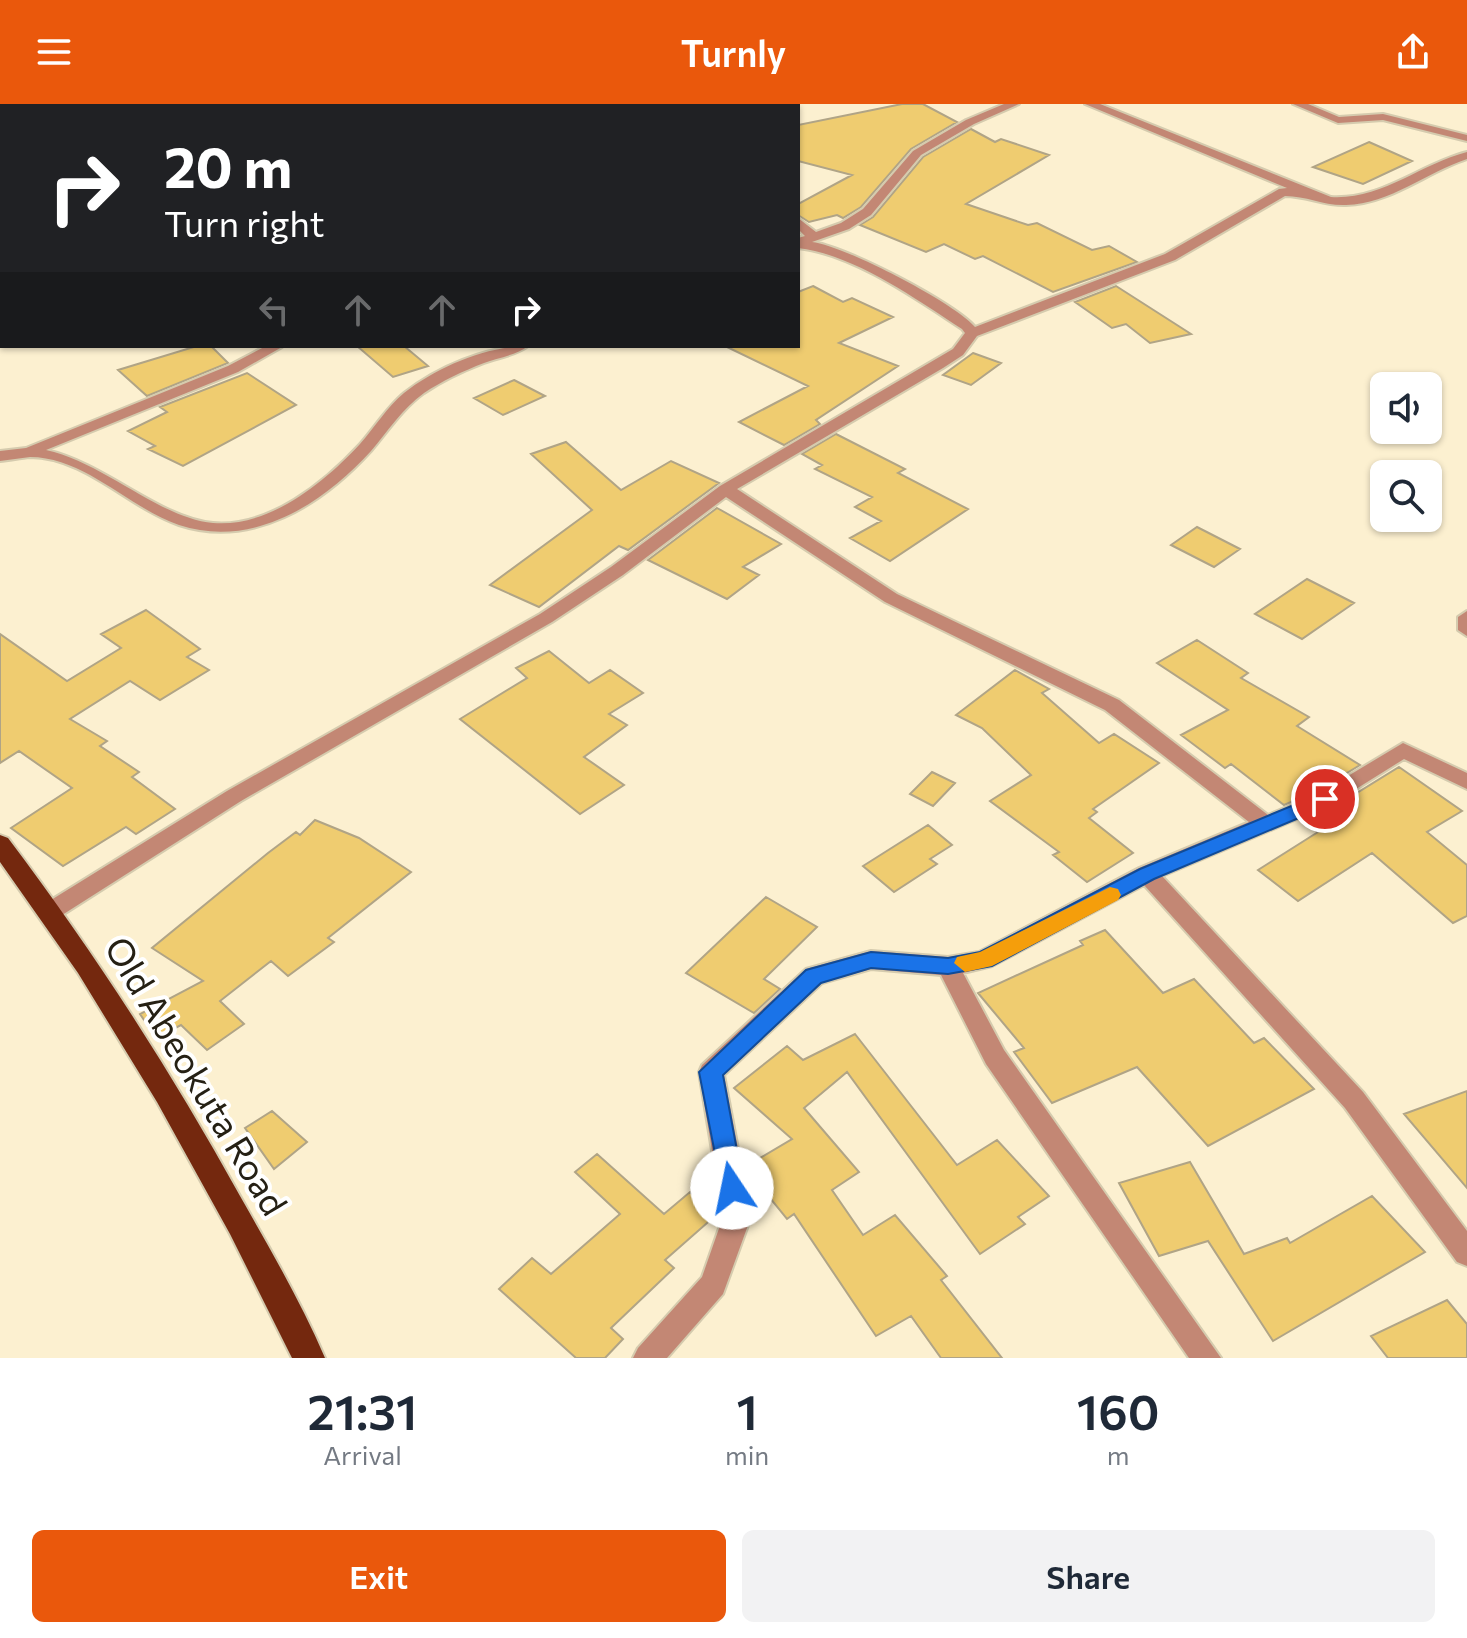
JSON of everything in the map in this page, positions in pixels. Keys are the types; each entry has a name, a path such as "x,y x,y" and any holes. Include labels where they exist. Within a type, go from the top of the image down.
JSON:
{"highway":[{"name":"Old Abeokuta Road","path":"0,844 51,911 239,1216 309,1358"}],"street":[{"path":"803,241 845,226 867,212 917,153 970,122 1014,104"},
{"path":"1090,104 1284,187 1329,201 1360,202 1444,161 1467,155"},
{"path":"1298,104 1338,120 1383,117 1467,138"},
{"path":"51,911 234,796 546,618 617,571 726,489 958,352 972,333 1170,257 1284,187"},
{"path":"803,241 826,247 957,317 972,333"},
{"path":"0,456 33,450 233,369 273,348"},
{"path":"33,450 60,455 171,514 221,528 243,527 274,516 308,497 362,451 412,395 502,349"},
{"path":"726,489 891,598 1112,705 1264,823"},
{"path":"1467,617 1467,630"},
{"path":"648,1358 713,1285 737,1217 711,1072 814,976 871,960 948,966 984,960 1147,874 1325,799 1403,750 1467,782"},
{"path":"1147,874 1354,1100 1467,1253"},
{"path":"948,966 995,1057 1206,1358"}],"building":[{"path":"902,104 923,104 957,122 911,149 861,207 843,218 837,215 809,222 800,216 800,203 852,175 800,162 800,125"},
{"path":"971,129 995,142 1001,139 1049,155 966,204 1028,225 1037,223 1092,250 1109,246 1137,262 1053,292 983,256 975,259 944,244 926,252 860,225 873,217 923,157"},
{"path":"1369,142 1412,161 1363,184 1313,167"},
{"path":"813,286 843,302 852,298 893,317 839,343 898,366 816,420 820,424 784,445 739,422 808,386 729,348 800,348 800,291"},
{"path":"1116,286 1191,334 1150,343 1126,324 1112,328 1075,302"},
{"path":"190,348 213,348 228,363 147,396 118,370"},
{"path":"359,348 406,348 428,366 393,377"},
{"path":"973,353 1001,363 971,385 943,375"},
{"path":"247,373 296,405 183,466 148,449 155,446 128,431 167,412 160,407"},
{"path":"514,380 545,396 503,415 474,398"},
{"path":"836,434 905,469 898,473 968,509 890,561 850,538 881,521 855,507 872,497 815,469 822,465 802,454"},
{"path":"566,442 621,490 671,461 719,483 628,550 619,546 539,607 490,585 592,510 531,454"},
{"path":"717,508 781,544 743,567 759,575 727,599 648,560"},
{"path":"1197,527 1240,549 1214,567 1171,545"},
{"path":"1307,579 1354,603 1302,639 1255,614"},
{"path":"146,610 200,649 187,657 209,670 160,700 130,681 70,719 107,741 100,746 139,772 132,777 175,809 136,834 126,827 63,866 11,828 72,788 19,751 0,763 0,634 67,681 121,648 101,634"},
{"path":"1197,640 1248,673 1241,678 1309,717 1297,726 1360,765 1317,791 1284,805 1231,764 1225,768 1181,735 1228,710 1157,663"},
{"path":"549,651 589,683 610,670 643,693 609,714 627,725 584,757 624,785 580,814 460,719 527,678 516,668"},
{"path":"1015,670 1049,689 1042,693 1099,743 1114,734 1159,763 1093,809 1097,812 1089,818 1133,853 1087,882 1053,855 1059,852 990,801 1031,775 982,728 956,715"},
{"path":"1399,767 1462,811 1427,832 1467,865 1467,916 1453,923 1372,853 1298,901 1258,870 1318,832 1302,820 1334,807"},
{"path":"932,772 955,783 933,806 910,794"},
{"path":"315,820 359,838 411,872 328,938 334,942 288,976 271,961 220,1001 244,1024 207,1050 181,1025 156,1038 140,1014 203,981 152,948 268,853 296,832 300,835"},
{"path":"928,825 952,845 930,859 937,864 894,892 863,866"},
{"path":"766,897 817,927 764,979 780,989 754,1013 686,973"},
{"path":"1105,930 1163,993 1194,979 1254,1043 1264,1038 1314,1089 1208,1146 1137,1067 1052,1103 1014,1052 1024,1048 978,993 1083,945 1080,941"},
{"path":"855,1034 957,1165 997,1140 1049,1196 1018,1217 1025,1224 980,1254 847,1072 804,1108 859,1172 832,1190 863,1235 895,1215 947,1276 941,1280 1002,1358 941,1358 911,1316 876,1336 794,1214 787,1219 745,1167 792,1139 734,1088 787,1046 803,1060"},
{"path":"1467,1091 1467,1188 1404,1114"},
{"path":"272,1111 307,1142 274,1169 245,1128"},
{"path":"597,1154 664,1214 690,1192 715,1216 665,1260 674,1268 611,1328 623,1339 605,1358 576,1358 499,1289 532,1258 551,1274 620,1214 575,1172"},
{"path":"1190,1162 1244,1254 1287,1238 1290,1243 1372,1196 1425,1252 1273,1341 1208,1241 1159,1256 1119,1183"},
{"path":"1447,1300 1467,1324 1467,1358 1388,1358 1371,1336"}],"slow traffic":[{"path":"965,963 984,960 1110,895"}],"route":[{"path":"732,1188 711,1072 814,976 871,960 948,966 984,960 1147,874 1325,799"}]}
